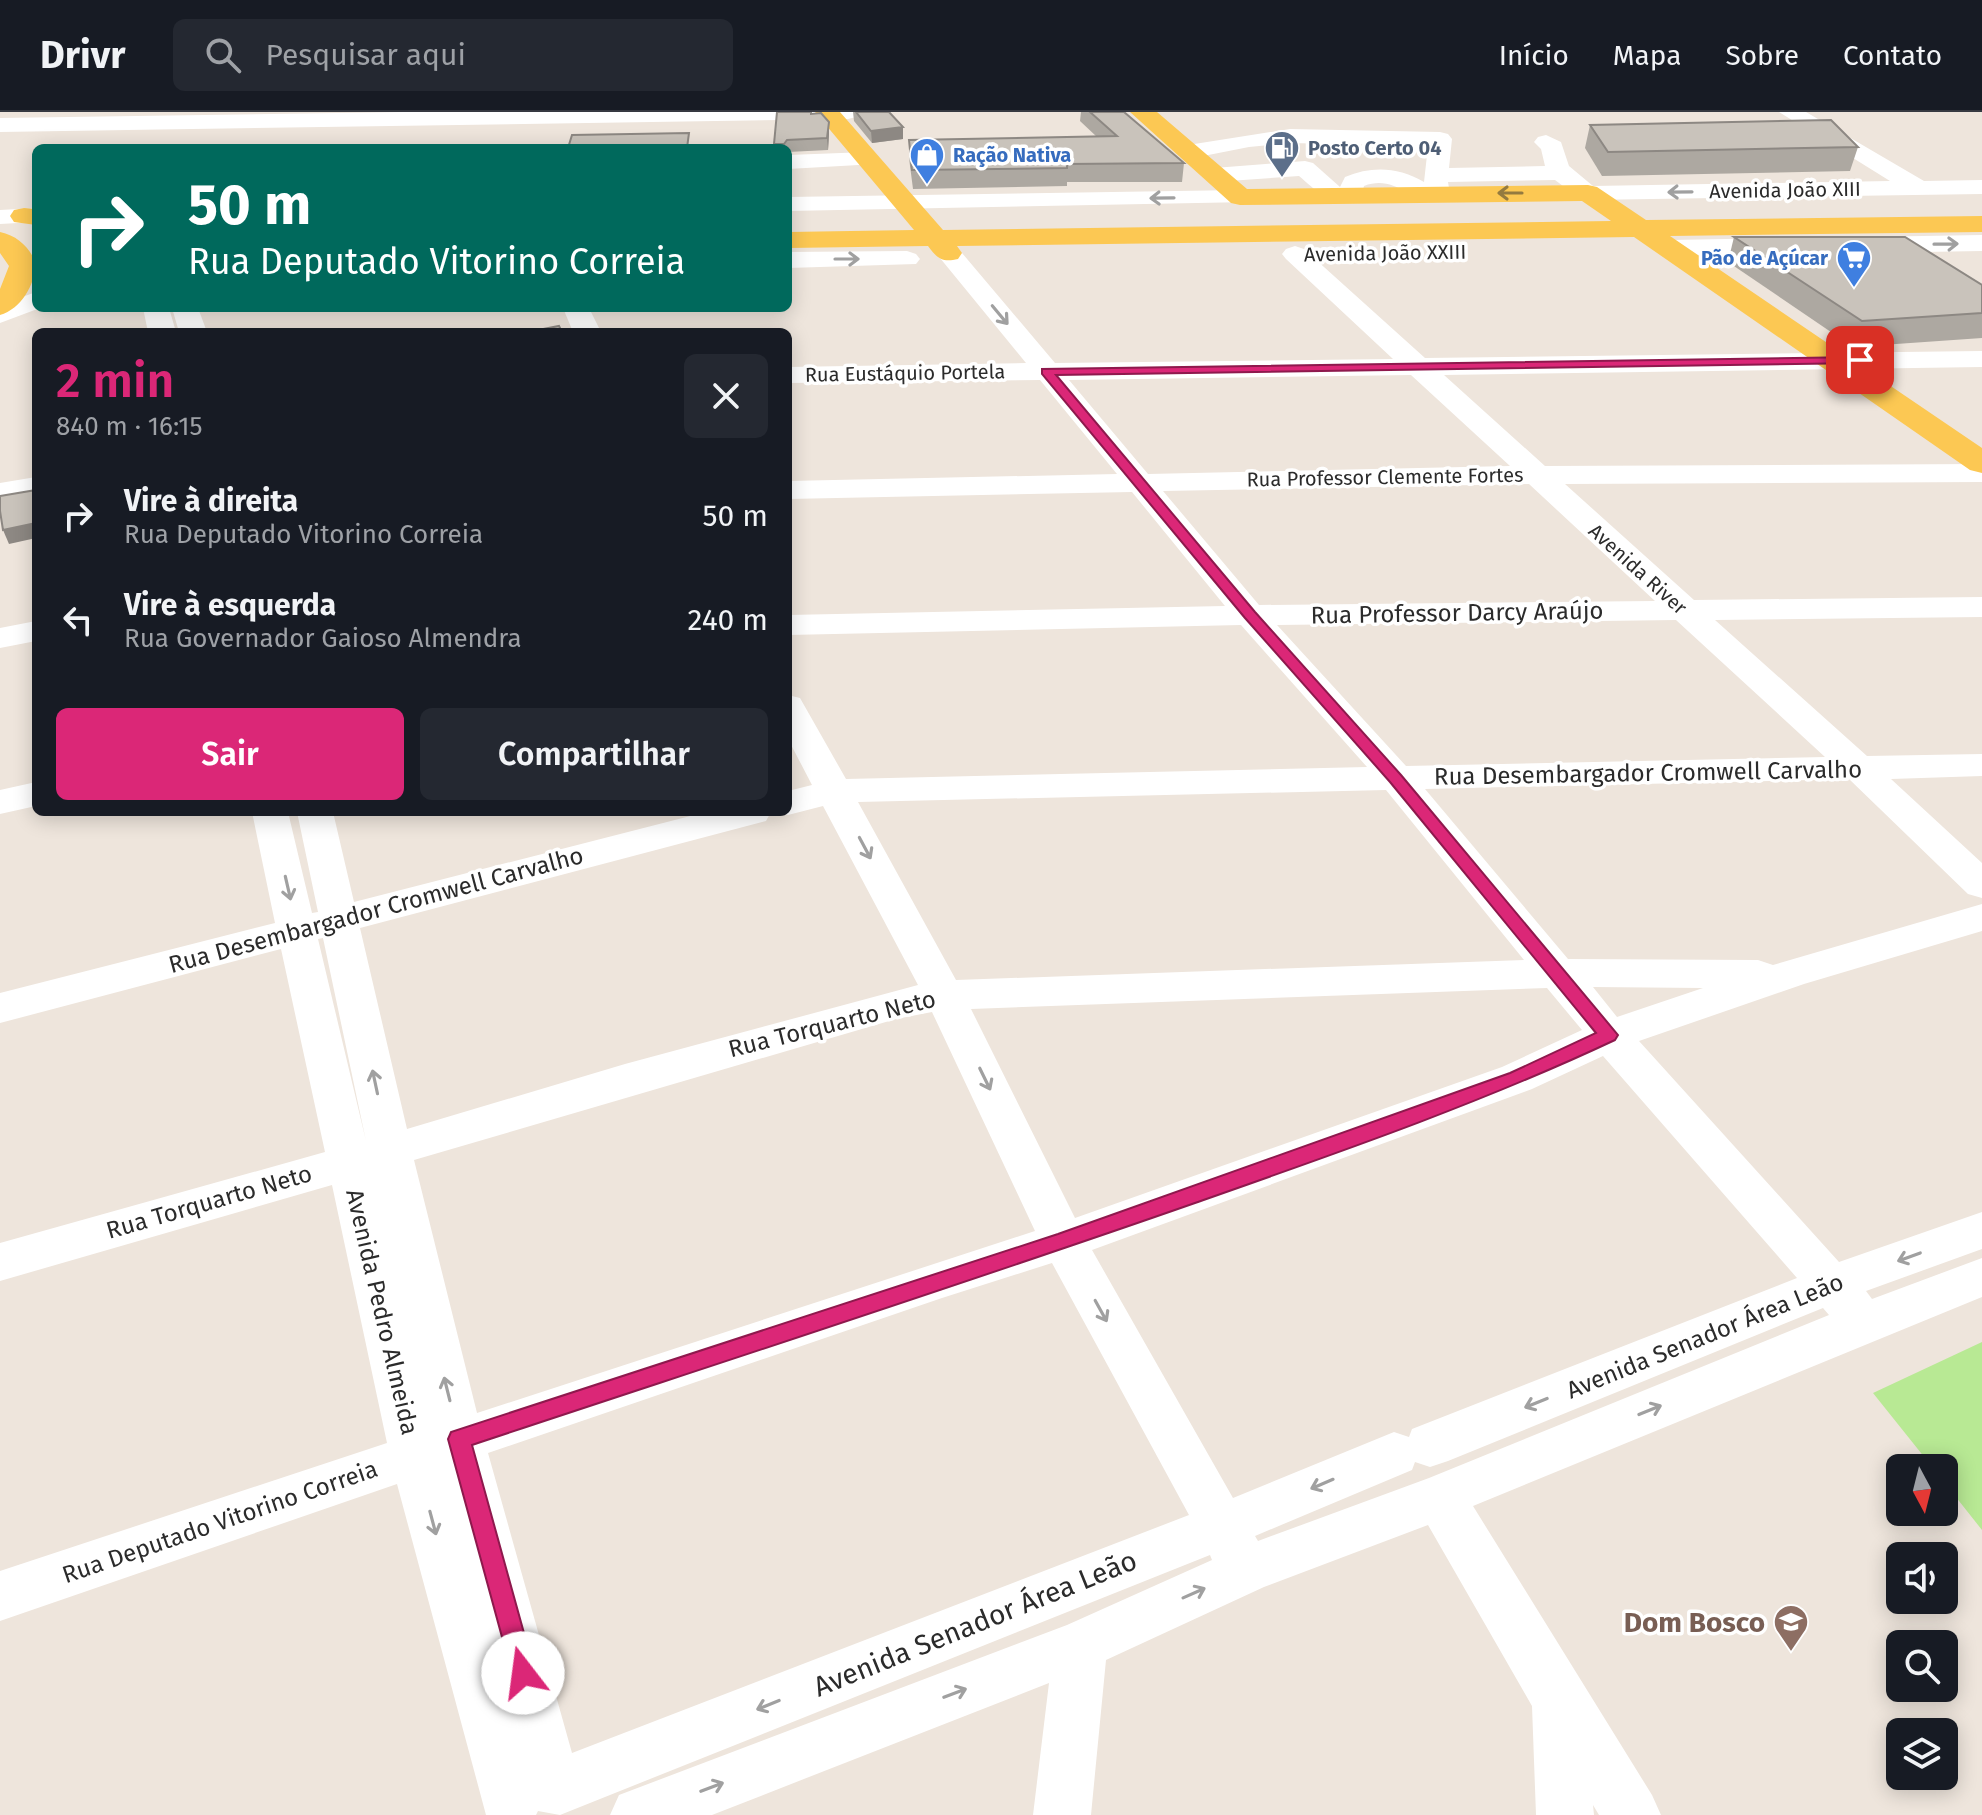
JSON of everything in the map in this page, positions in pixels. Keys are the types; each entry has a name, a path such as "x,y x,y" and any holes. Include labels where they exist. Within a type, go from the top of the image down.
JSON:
{"main road":[{"path":"827,112 928,229"},
{"path":"1142,112 1214,175 1240,185"},
{"name":"Avenida João XXIII","path":"1240,185 1336,192 1433,188 1588,193"},
{"path":"1588,193 1982,463"},
{"name":"Avenida João XXIII","path":"792,240 928,229 1982,206"},
{"name":"Avenida João XXIII","path":"792,221 1295,254 1672,248"},
{"name":"Avenida João XXIII","path":"928,229 1644,229 1982,224"},
{"name":"Avenida João XXIII","path":"907,259 928,229"},
{"path":"0,240 17,252 23,266 15,290 0,306"},
{"path":"0,306 32,288"}],"street":[{"path":"0,125 157,118 471,123 848,112"},
{"path":"1790,112 1919,188"},
{"path":"144,144 157,118"},
{"path":"1188,152 1249,140 1290,136 1440,139 1433,188 1558,173"},
{"path":"1546,142 1553,147 1552,158 1558,173 1588,193"},
{"path":"792,162 868,159"},
{"name":"Avenida João XXIII","path":"792,205 928,229 1240,185"},
{"name":"Avenida João XIII","path":"1588,193 1982,187"},
{"path":"928,229 1250,615 1396,778 1609,1035 1864,1322"},
{"name":"Avenida João XXIII","path":"1672,248 1982,243"},
{"name":"Avenida River","path":"1295,254 1982,885"},
{"name":"Avenida João XXIII","path":"792,260 907,259"},
{"path":"0,315 32,302"},
{"name":"Rua Eustáquio Portela","path":"792,375 1982,359"},
{"name":"Rua Professor Clemente Fortes","path":"792,490 1533,475 1982,473"},
{"path":"0,492 32,487"},
{"name":"Rua Professor Darcy Araújo","path":"792,625 1250,615 1982,607"},
{"path":"0,638 32,632"},
{"path":"792,713 944,995 1063,1241 1233,1548"},
{"name":"Rua Desembargador Cromwell Carvalho","path":"792,802 834,791 1982,765"},
{"path":"0,802 32,795"},
{"name":"Avenida Pedro Almeida","path":"272,816 318,926 369,1157 415,1456 537,1807"},
{"name":"Avenida Pedro Almeida","path":"315,816 318,926"},
{"name":"Rua Desembargador Cromwell Carvalho","path":"0,1008 738,816"},
{"name":"Rua Deputado Vitorino Correia","path":"0,1596 459,1439 1063,1241 1517,1078 1609,1035 1790,974 1982,917"},
{"name":"Rua Torquarto Neto","path":"0,1262 841,1019 944,995 1556,973 1790,974"},
{"name":"Avenida Pedro Almeida","path":"369,1157 459,1439 537,1807"},
{"name":"Avenida Senador Área Leão","path":"639,1815 1081,1645 1233,1548 1412,1450 1830,1285 1982,1230"},
{"name":"Avenida Senador Área Leão","path":"537,1807 1233,1548 1439,1497 1864,1322 1982,1277"},
{"path":"1412,1450 1440,1450 1454,1466 1455,1476 1439,1497 1560,1701 1632,1815"},
{"path":"1062,1815 1081,1645"},
{"path":"1560,1701 1565,1815"}],"green space":[{"path":"1982,1342 1982,1530 1958,1500 1958,1454 1922,1454 1873,1393"}],"building":[{"path":"777,112 821,113 829,122 827,138 787,140 784,144 774,144"},
{"path":"856,112 889,112 903,127 871,131"},
{"path":"1090,112 1124,112 1184,163 912,170 909,140 1117,136"},
{"path":"1831,120 1858,147 1608,152 1590,125"},
{"path":"689,133 688,144 569,144 572,135"},
{"path":"1734,237 1905,237 1982,285 1982,313 1862,321"},
{"path":"32,491 32,524 3,530 0,496"}],"place":[{"name":"Posto Certo 04","path":"1282,179"},
{"name":"Ração Nativa","path":"927,186"},
{"name":"Pão de Açúcar","path":"1854,289"},
{"name":"Dom Bosco","path":"1791,1653"}],"route":[{"path":"523,1673 459,1439 1063,1241 1517,1078 1609,1035 1396,778 1250,615 1142,482 1046,371 1860,360"}]}
